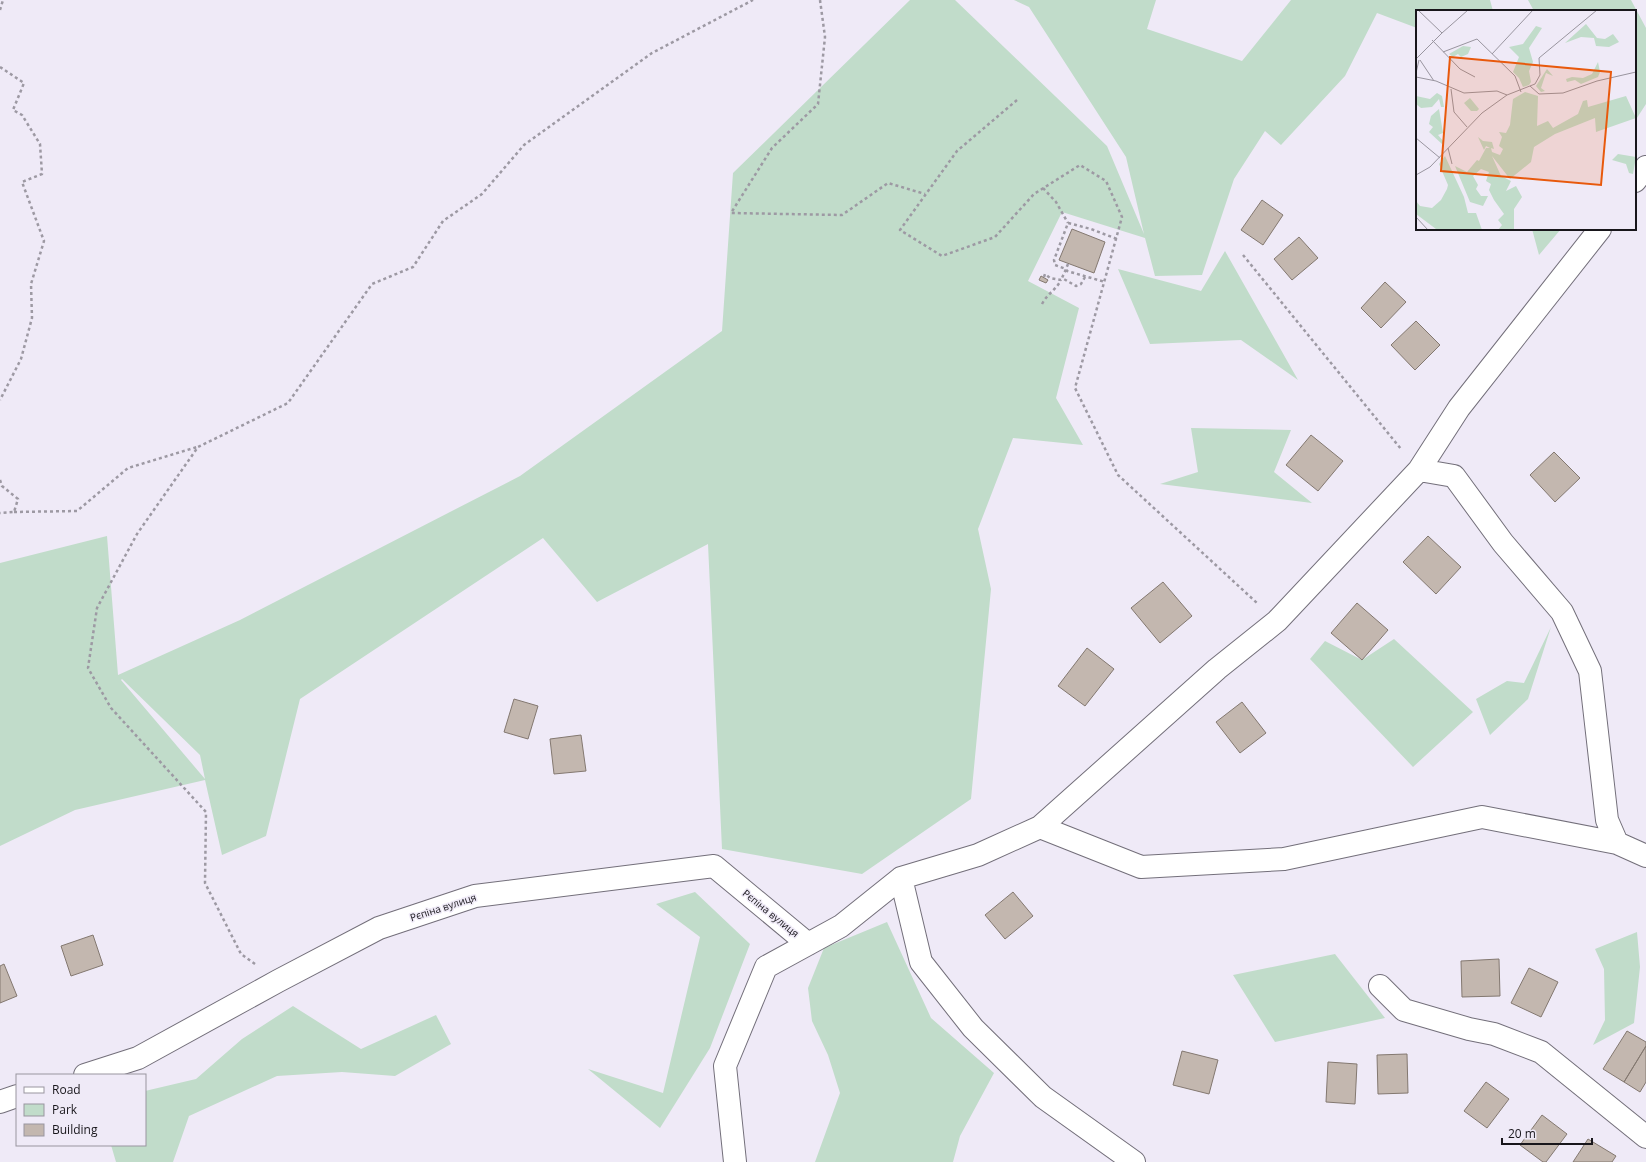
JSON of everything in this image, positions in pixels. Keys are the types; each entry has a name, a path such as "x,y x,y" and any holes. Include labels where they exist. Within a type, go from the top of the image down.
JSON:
{"street":[{"path":"1636,181 1646,167"},
{"path":"734,1162 725,1066 766,967 841,926 901,878 978,855 1040,827 1217,669 1277,621 1419,470 1459,408 1591,233"},
{"path":"1419,470 1454,476 1503,543 1562,612 1590,671 1607,820 1617,843"},
{"path":"1040,827 1141,867 1284,859 1482,817 1617,843 1646,856"},
{"name":"Рєпіна вулиця","path":"88,1074 138,1058 278,981 379,928 475,896 714,866 808,944"},
{"path":"901,878 921,962 973,1028 1043,1097 1134,1162"},
{"path":"1380,986 1404,1010 1469,1029 1494,1034 1541,1052 1646,1137"},
{"path":"0,1102 16,1096"}],"path":[{"path":"0,10 3,0"},
{"path":"0,513 77,511 128,468 198,447 288,403 372,284 413,267 443,221 482,194 524,144 652,53 753,0"},
{"path":"820,0 825,36 818,104 772,148 731,213 842,215 888,183 925,194"},
{"path":"0,67 24,82 13,110 22,115 40,144 42,174 22,182 44,241 31,284 32,318 21,359 0,400"},
{"path":"1017,100 957,151 900,230 942,256 995,237 1034,194 1080,165 1106,181 1122,217 1075,388 1118,475 1277,621"},
{"path":"1043,188 1056,202 1068,223 1091,229 1117,239"},
{"path":"1068,223 1054,260 1055,265 1066,269 1067,271 1105,282"},
{"path":"1243,255 1419,470"},
{"path":"1042,304 1045,297 1057,288 1068,264"},
{"path":"1044,277 1045,274 1050,278 1061,279 1076,286 1081,284 1085,277"},
{"path":"198,447 137,534 97,608 88,668 111,708 206,812 205,883 241,954 278,981"},
{"path":"0,480 2,486 18,499 14,512"}],"green space":[{"path":"910,0 955,0 1107,146 1144,234 1126,157 1029,7 1014,0 1156,0 1147,29 1242,61 1291,0 1490,0 1493,10 1416,10 1416,28 1377,13 1345,76 1281,145 1265,131 1234,179 1202,275 1155,276 1145,238 1062,212 1028,281 1079,308 1056,398 1083,445 1013,438 978,529 991,589 971,799 862,874 722,849 708,544 597,602 543,538 300,699 266,836 222,855 205,780 75,810 0,846 0,563 107,536 118,675 240,620 520,476 722,331 733,173","holes":["122,679 200,755 205,779 121,680"]},
{"path":"1528,0 1631,0 1646,28 1646,104 1636,119 1636,10 1533,10"},
{"path":"1532,230 1560,230 1539,255"},
{"path":"1225,251 1298,380 1241,340 1150,344 1118,269 1201,291"},
{"path":"1191,428 1291,430 1274,472 1312,503 1160,484 1198,472"},
{"path":"1551,627 1528,699 1490,735 1476,699 1507,681 1524,683"},
{"path":"1394,639 1473,712 1413,767 1310,659 1325,641 1362,660"},
{"path":"695,892 750,944 710,1048 660,1128 588,1069 663,1093 700,937 656,904"},
{"path":"887,922 931,1018 994,1073 960,1136 953,1162 815,1162 840,1093 828,1055 812,1021 808,988 824,948"},
{"path":"1637,932 1640,967 1634,1023 1593,1045 1605,1020 1604,969 1595,949"},
{"path":"1335,954 1385,1018 1275,1042 1233,975"},
{"path":"293,1006 361,1049 436,1015 451,1044 395,1076 342,1072 277,1076 189,1116 173,1162 116,1162 111,1146 146,1146 146,1091 196,1079 242,1039"}],"building":[{"path":"1262,200 1283,215 1263,245 1241,230"},
{"path":"1072,229 1105,242 1094,273 1059,260"},
{"path":"1299,237 1318,258 1292,280 1274,259"},
{"path":"1041,276 1048,280 1046,283 1039,280"},
{"path":"1385,282 1406,302 1381,328 1361,308"},
{"path":"1416,321 1440,345 1415,370 1391,345"},
{"path":"1311,435 1343,461 1318,491 1286,465"},
{"path":"1554,452 1580,478 1555,502 1530,475"},
{"path":"1428,536 1461,567 1436,594 1403,562"},
{"path":"1163,582 1192,616 1160,643 1131,608"},
{"path":"1357,603 1388,630 1362,660 1331,633"},
{"path":"1087,648 1114,669 1085,706 1058,686"},
{"path":"514,699 538,706 528,739 504,732"},
{"path":"1242,702 1266,733 1240,753 1216,722"},
{"path":"581,735 586,771 554,774 550,739"},
{"path":"1013,892 1033,916 1005,939 985,915"},
{"path":"93,935 103,965 71,976 61,946"},
{"path":"1499,959 1500,996 1462,997 1461,961"},
{"path":"4,964 17,996 0,1003 0,966"},
{"path":"1529,968 1558,982 1541,1017 1511,1003"},
{"path":"1627,1031 1646,1042 1646,1046 1624,1082 1603,1069"},
{"path":"1646,1046 1646,1082 1640,1092 1624,1082"},
{"path":"1182,1051 1218,1060 1209,1094 1173,1085"},
{"path":"1407,1054 1408,1093 1378,1094 1377,1055"},
{"path":"1328,1062 1357,1064 1355,1104 1326,1102"},
{"path":"1486,1082 1509,1099 1487,1128 1464,1111"},
{"path":"1542,1115 1567,1134 1546,1162 1543,1162 1520,1145"},
{"path":"1588,1139 1616,1156 1612,1162 1573,1162"}]}
